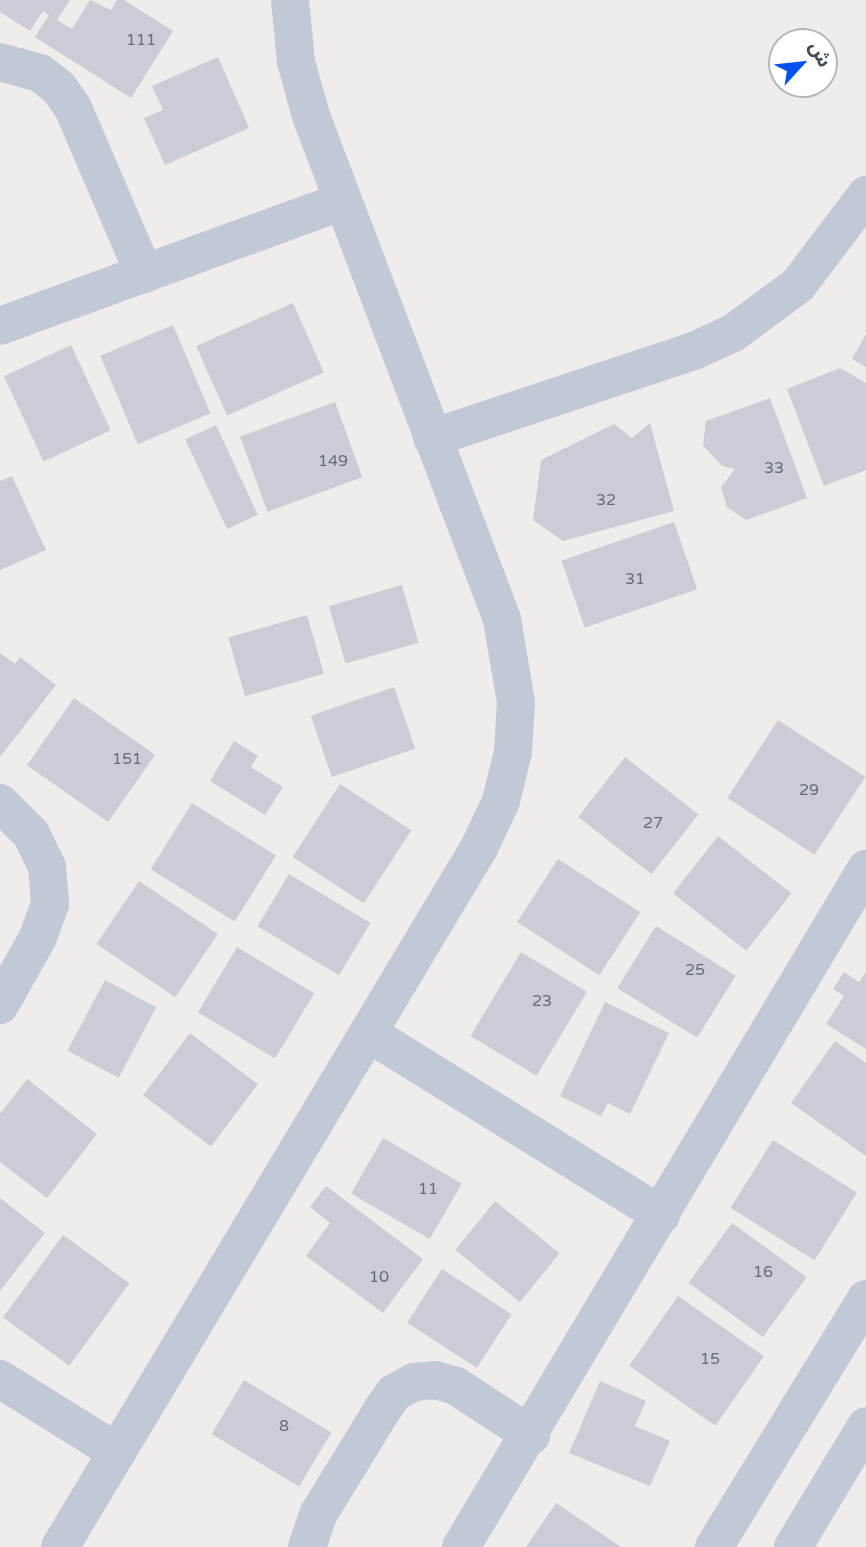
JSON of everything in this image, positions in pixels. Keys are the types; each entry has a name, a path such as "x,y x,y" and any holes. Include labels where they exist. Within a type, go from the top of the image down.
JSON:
{"street":[{"path":"60,1547 480,846 501,801 513,752 516,702 508,641 343,201 296,62 289,0"},
{"path":"0,62 40,73 73,108 144,274"},
{"path":"432,438 696,350 733,333 798,285 866,195"},
{"path":"0,326 343,201"},
{"path":"0,803 31,834 47,867 50,904 37,939 0,1005"},
{"path":"461,1547 866,869"},
{"path":"368,1033 661,1216"},
{"path":"713,1547 866,1299"},
{"path":"0,1379 117,1452"},
{"path":"307,1547 319,1513 382,1410 394,1393 414,1382 435,1380 456,1387 530,1435"},
{"path":"793,1547 866,1426"}],"building":[{"path":"0,0 70,0 57,20 72,29 90,0 111,10 117,0 124,0 173,31 131,98 35,37 49,15 43,11 30,31 0,12"},
{"path":"218,57 249,128 165,165 144,118 163,110 152,86"},
{"path":"293,303 324,372 227,416 196,346"},
{"path":"173,325 211,413 138,444 100,356"},
{"path":"866,334 866,367 852,359"},
{"path":"71,345 111,430 44,461 4,376"},
{"path":"840,368 866,383 866,470 824,486 787,389"},
{"path":"770,398 807,498 746,520 727,507 721,487 735,469 722,466 703,445 706,421"},
{"path":"335,402 362,477 267,512 240,437"},
{"path":"650,423 674,511 563,541 533,520 541,460 614,424 632,438"},
{"path":"216,425 258,515 227,529 185,439"},
{"path":"12,476 46,550 0,570 0,481"},
{"path":"674,522 697,589 585,628 561,561"},
{"path":"402,585 419,643 345,664 329,606"},
{"path":"307,615 324,674 245,696 228,638"},
{"path":"0,653 15,664 20,657 56,685 0,757"},
{"path":"394,687 415,748 332,777 311,716"},
{"path":"74,698 155,755 108,822 27,765"},
{"path":"778,720 865,777 815,855 727,798"},
{"path":"234,741 258,756 251,767 283,787 265,815 210,781"},
{"path":"625,757 698,814 651,874 578,817"},
{"path":"340,784 411,830 364,903 293,857"},
{"path":"192,803 276,855 235,922 151,869"},
{"path":"718,836 791,893 746,951 673,894"},
{"path":"558,859 640,912 599,975 517,922"},
{"path":"289,874 370,923 339,975 258,926"},
{"path":"139,881 218,934 175,997 97,944"},
{"path":"656,926 736,976 697,1038 617,988"},
{"path":"237,947 314,993 275,1058 198,1012"},
{"path":"521,952 587,992 537,1076 471,1036"},
{"path":"844,972 859,982 866,972 866,1049 826,1024 844,996 833,989"},
{"path":"105,980 156,1007 119,1078 67,1051"},
{"path":"605,1002 669,1033 630,1114 608,1103 601,1116 560,1096"},
{"path":"190,1033 258,1084 211,1146 143,1095"},
{"path":"835,1041 866,1063 866,1156 791,1103"},
{"path":"27,1079 97,1134 47,1198 0,1162 0,1114"},
{"path":"383,1138 462,1184 430,1239 351,1193"},
{"path":"773,1140 857,1192 815,1260 731,1208"},
{"path":"326,1186 423,1259 383,1313 306,1256 330,1223 310,1207"},
{"path":"0,1198 45,1233 0,1291"},
{"path":"495,1201 560,1253 520,1302 455,1250"},
{"path":"732,1223 806,1277 763,1337 689,1283"},
{"path":"63,1235 129,1283 69,1366 3,1318"},
{"path":"442,1269 512,1314 477,1368 407,1323"},
{"path":"678,1296 764,1356 715,1426 629,1366"},
{"path":"244,1380 331,1433 299,1487 212,1434"},
{"path":"600,1381 646,1401 635,1426 670,1441 650,1486 569,1453"},
{"path":"556,1503 621,1547 526,1547"}]}
